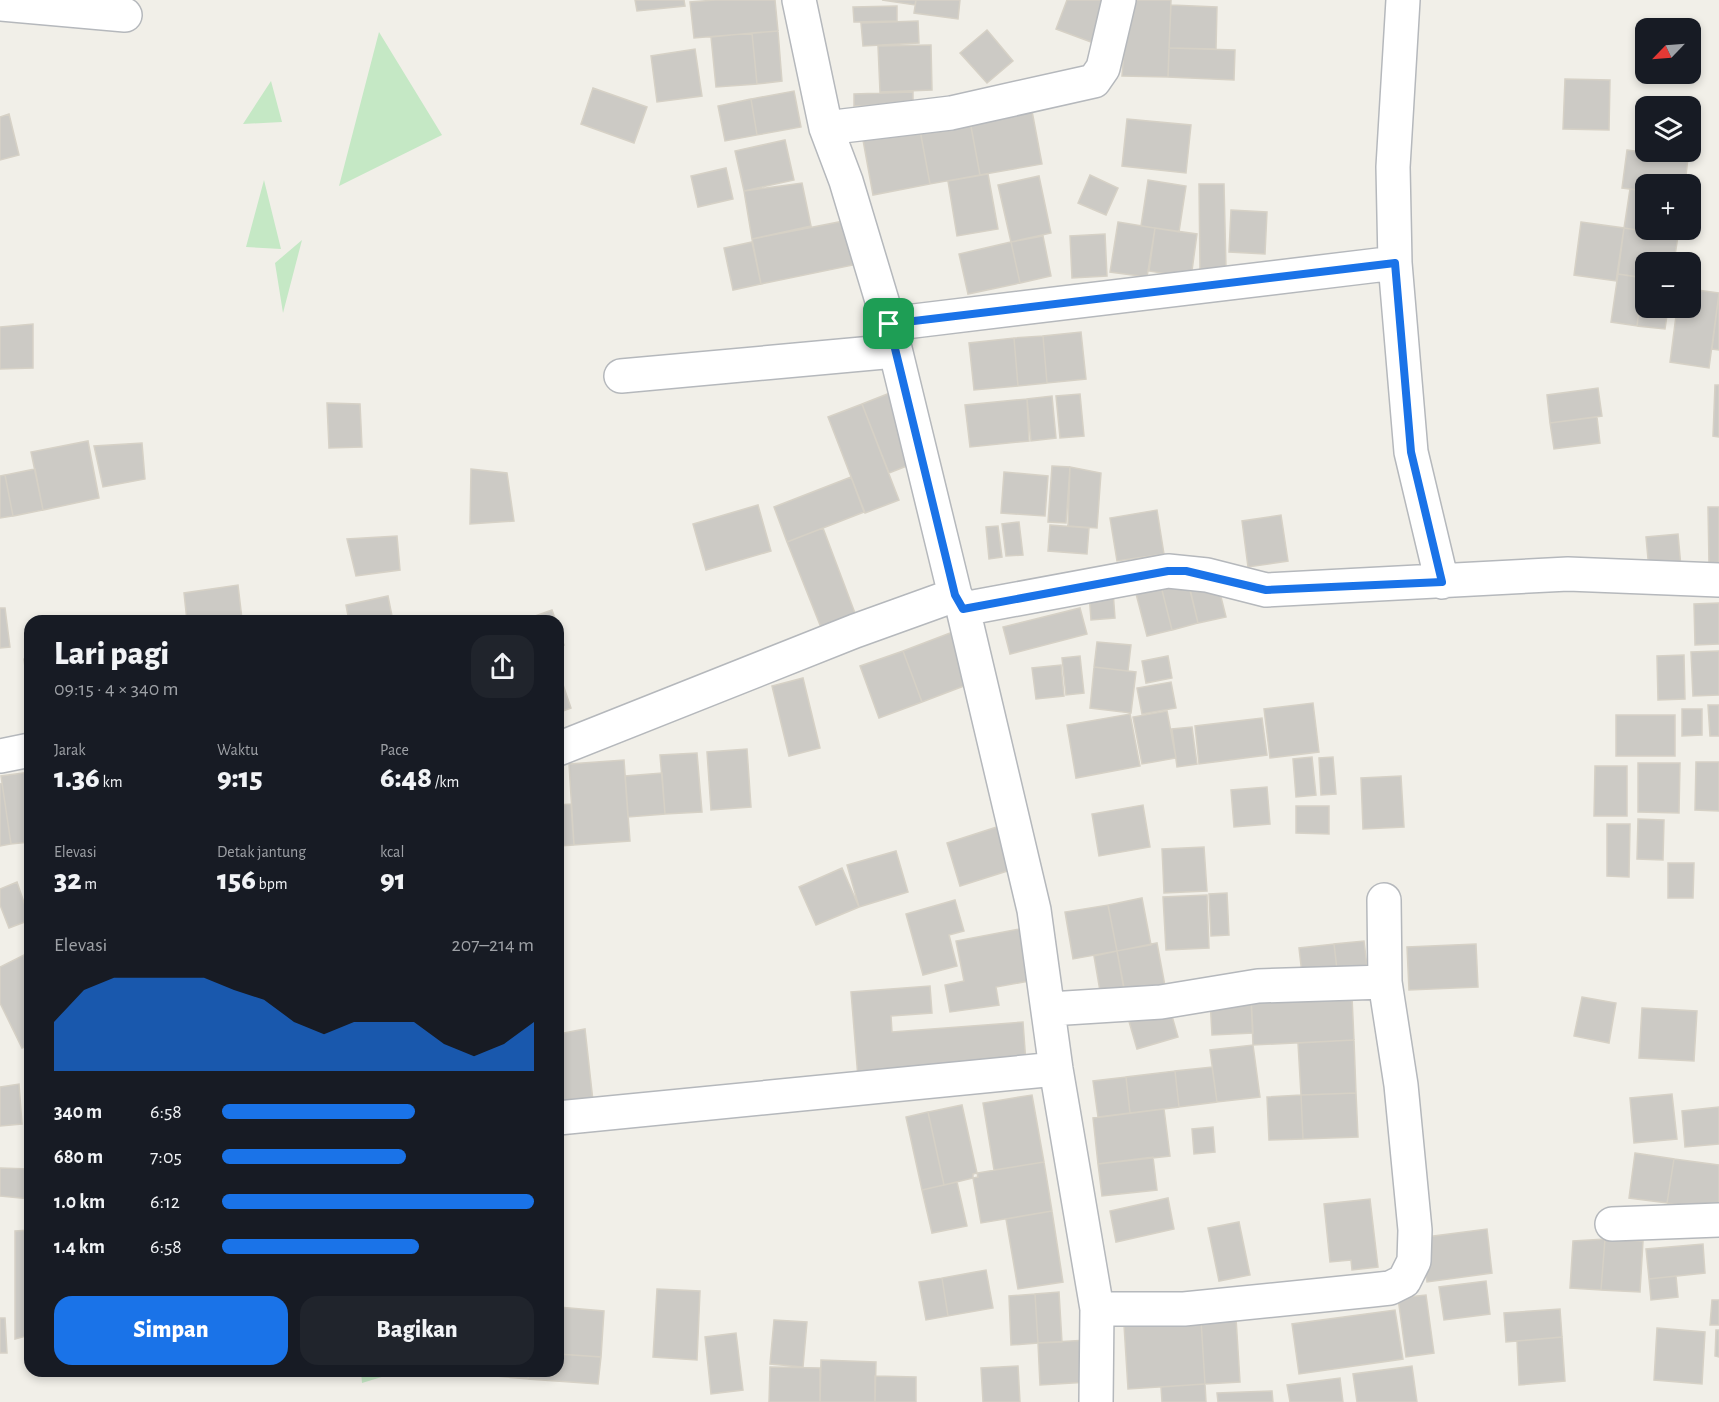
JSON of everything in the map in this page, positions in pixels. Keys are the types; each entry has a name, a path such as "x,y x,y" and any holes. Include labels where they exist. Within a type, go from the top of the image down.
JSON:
{"street":[{"path":"799,0 826,128 846,181 892,338 1015,822 1034,910 1050,1010 1056,1069 1097,1309 1096,1402"},
{"path":"826,128 951,112 1094,81 1103,68 1119,0"},
{"path":"1403,0 1393,167 1395,263 1411,452 1442,582"},
{"path":"0,4 124,15"},
{"path":"621,376 1395,263"},
{"path":"564,747 855,632 959,602 1168,571 1186,571 1266,590 1568,574 1719,580"},
{"path":"0,756 24,751"},
{"path":"1097,1309 1184,1309 1372,1290 1390,1287 1404,1281 1414,1261 1415,1230 1402,1096 1385,982 1384,900"},
{"path":"1050,1010 1161,1002 1258,986 1385,982"},
{"path":"564,1117 1056,1069"},
{"path":"1612,1224 1719,1220"}],"green space":[{"path":"379,32 442,135 339,186"},
{"path":"271,81 282,122 243,124"},
{"path":"264,180 281,249 246,247"},
{"path":"302,240 283,313 275,263"},
{"path":"362,1377 382,1377 362,1383"}],"building":[{"path":"635,0 684,0 685,6 637,11"},
{"path":"775,0 778,31 694,38 690,2"},
{"path":"882,0 916,0 915,5"},
{"path":"916,0 960,0 958,19 914,13"},
{"path":"1067,0 1109,0 1099,45 1056,29"},
{"path":"1128,0 1171,0 1168,77 1122,76"},
{"path":"1171,5 1217,7 1216,49 1169,48"},
{"path":"897,6 897,21 854,22 853,7"},
{"path":"918,21 919,43 863,46 861,23"},
{"path":"987,30 1013,61 987,83 960,53"},
{"path":"778,31 782,81 757,84 752,33"},
{"path":"752,33 757,84 716,87 711,37"},
{"path":"931,45 932,90 880,92 878,46"},
{"path":"1169,48 1235,50 1234,80 1168,77"},
{"path":"695,49 702,96 657,102 651,56"},
{"path":"1565,79 1610,80 1609,130 1563,129"},
{"path":"593,88 647,107 634,143 581,124"},
{"path":"794,91 801,127 757,135 751,99"},
{"path":"913,92 913,104 854,106 854,94"},
{"path":"751,99 757,135 725,141 718,106"},
{"path":"1032,111 1042,164 980,175 970,121"},
{"path":"9,114 19,155 0,160 0,117"},
{"path":"1127,119 1191,125 1186,173 1122,166"},
{"path":"970,121 980,175 930,184 920,130"},
{"path":"920,130 930,184 873,195 863,140"},
{"path":"785,140 794,180 744,191 735,151"},
{"path":"1627,150 1635,151 1635,162 1688,162 1686,174 1635,174 1635,190 1622,188"},
{"path":"726,168 733,199 698,207 691,176"},
{"path":"988,174 998,229 957,236 948,181"},
{"path":"1090,175 1118,188 1106,215 1078,203"},
{"path":"1039,176 1051,233 1011,242 998,185"},
{"path":"1148,180 1186,186 1179,232 1141,226"},
{"path":"802,183 811,226 752,239 744,191"},
{"path":"1199,184 1224,184 1226,268 1200,269"},
{"path":"1630,189 1635,190 1635,230 1624,228"},
{"path":"1231,210 1267,212 1265,254 1229,252"},
{"path":"844,221 853,265 761,284 752,239"},
{"path":"1118,222 1155,228 1147,277 1110,272"},
{"path":"1581,222 1624,228 1616,281 1574,275"},
{"path":"1155,228 1197,234 1191,278 1149,271"},
{"path":"1624,228 1635,230 1635,240 1677,240 1676,252 1635,252 1635,276 1618,274"},
{"path":"1105,234 1107,276 1072,278 1070,236"},
{"path":"1043,236 1051,276 1020,283 1011,242"},
{"path":"752,242 761,284 733,290 724,248"},
{"path":"1011,242 1020,283 968,294 959,254"},
{"path":"1618,274 1635,277 1637,326 1611,322"},
{"path":"1701,291 1719,293 1709,368 1670,362 1676,318 1701,318"},
{"path":"1719,293 1719,350 1712,349"},
{"path":"1638,318 1667,318 1665,329 1637,326"},
{"path":"33,324 33,368 0,369 0,327"},
{"path":"1081,332 1086,379 1047,383 1043,336"},
{"path":"1043,336 1047,383 1018,386 1014,338"},
{"path":"1014,338 1018,386 974,390 969,343"},
{"path":"1715,385 1719,385 1719,437 1713,436"},
{"path":"1598,388 1602,416 1550,423 1547,395"},
{"path":"895,391 922,460 889,473 862,404"},
{"path":"1080,394 1084,436 1060,438 1056,396"},
{"path":"1052,396 1056,438 1031,441 1027,399"},
{"path":"1027,399 1029,441 970,447 965,405"},
{"path":"327,403 360,404 362,447 329,448"},
{"path":"862,404 899,500 865,513 828,417"},
{"path":"1597,417 1600,443 1554,449 1550,423"},
{"path":"88,441 99,498 43,510 31,452"},
{"path":"142,443 145,479 103,487 94,446"},
{"path":"1052,466 1070,467 1066,523 1048,522"},
{"path":"1070,467 1101,473 1097,528 1068,526"},
{"path":"35,469 43,510 13,516 5,475"},
{"path":"471,469 507,473 514,521 470,524"},
{"path":"1004,472 1048,476 1045,516 1001,513"},
{"path":"5,475 13,516 0,518 0,476"},
{"path":"851,477 864,512 787,542 774,507"},
{"path":"758,505 771,551 706,570 693,524"},
{"path":"1708,507 1719,507 1719,565 1709,565"},
{"path":"1157,510 1164,554 1117,561 1110,518"},
{"path":"1281,515 1288,561 1248,567 1242,521"},
{"path":"1019,522 1023,555 1006,556 1002,524"},
{"path":"1050,525 1089,528 1087,554 1048,551"},
{"path":"998,526 1002,557 989,559 986,527"},
{"path":"823,528 858,621 824,635 787,542"},
{"path":"1678,534 1681,567 1649,570 1646,537"},
{"path":"397,536 400,570 356,576 347,539"},
{"path":"1160,582 1188,582 1198,623 1172,630"},
{"path":"1160,582 1172,630 1147,636 1134,586"},
{"path":"238,585 242,615 186,615 184,593"},
{"path":"1190,589 1219,589 1226,617 1198,623"},
{"path":"1113,591 1115,618 1091,620 1089,593"},
{"path":"388,596 392,615 348,615 346,605"},
{"path":"1719,603 1719,644 1695,645 1694,604"},
{"path":"0,608 5,608 10,647 0,648"},
{"path":"1080,608 1087,634 1010,654 1003,627"},
{"path":"552,610 554,615 538,615"},
{"path":"958,630 977,681 922,702 903,651"},
{"path":"1097,642 1131,645 1128,671 1094,667"},
{"path":"903,651 922,702 879,718 860,666"},
{"path":"1719,651 1719,695 1693,696 1691,652"},
{"path":"1684,655 1685,699 1658,700 1657,656"},
{"path":"1080,656 1084,693 1066,695 1062,658"},
{"path":"1168,656 1172,678 1146,683 1142,661"},
{"path":"1061,665 1064,696 1036,699 1032,668"},
{"path":"1094,667 1136,672 1131,713 1090,708"},
{"path":"803,678 820,748 789,756 772,686"},
{"path":"1171,682 1176,708 1142,714 1137,688"},
{"path":"564,688 571,708 564,711"},
{"path":"1313,703 1319,752 1270,758 1264,709"},
{"path":"1708,705 1719,705 1719,736 1710,736"},
{"path":"1682,709 1702,709 1702,735 1682,736"},
{"path":"1167,711 1176,758 1142,764 1133,717"},
{"path":"1130,714 1140,766 1076,778 1067,725"},
{"path":"1616,715 1675,715 1675,756 1616,756"},
{"path":"1262,718 1267,755 1199,764 1195,726"},
{"path":"1192,727 1197,764 1177,767 1172,729"},
{"path":"747,749 751,807 711,810 707,752"},
{"path":"697,753 702,812 665,814 660,755"},
{"path":"1312,757 1316,795 1296,797 1293,759"},
{"path":"1333,757 1336,794 1321,795 1319,758"},
{"path":"624,760 630,841 574,845 569,764"},
{"path":"1696,762 1719,762 1719,811 1695,810"},
{"path":"1638,763 1680,763 1679,813 1638,812"},
{"path":"1595,766 1627,766 1627,816 1594,816"},
{"path":"24,773 24,843 11,844 1,776"},
{"path":"662,773 665,814 628,817 625,776"},
{"path":"1401,776 1404,827 1363,829 1361,778"},
{"path":"2,783 11,844 0,846 0,784"},
{"path":"1267,787 1270,824 1234,827 1231,790"},
{"path":"571,804 574,845 564,846 564,805"},
{"path":"1143,805 1150,847 1099,856 1092,814"},
{"path":"1296,806 1329,806 1329,834 1296,833"},
{"path":"1638,819 1664,820 1663,860 1637,859"},
{"path":"1607,824 1630,824 1629,877 1607,876"},
{"path":"1003,825 1017,868 960,886 947,843"},
{"path":"1204,847 1207,891 1164,893 1162,849"},
{"path":"896,851 908,892 859,907 847,865"},
{"path":"1668,863 1694,863 1693,898 1668,898"},
{"path":"842,868 859,907 816,925 799,887"},
{"path":"17,882 24,902 24,922 9,928 0,905 0,889"},
{"path":"1227,893 1229,935 1211,936 1209,894"},
{"path":"1207,895 1209,948 1166,950 1163,897"},
{"path":"1142,898 1151,945 1117,951 1108,905"},
{"path":"955,900 964,931 949,935 957,966 923,975 906,914"},
{"path":"1108,905 1117,951 1073,959 1065,912"},
{"path":"1025,928 1035,980 996,987 999,1005 950,1012 945,985 964,981 956,941"},
{"path":"1364,941 1368,975 1338,978 1334,944"},
{"path":"1157,943 1165,986 1125,993 1117,951"},
{"path":"1334,944 1338,978 1302,974 1299,948"},
{"path":"1476,944 1478,987 1409,990 1407,947"},
{"path":"1117,951 1125,995 1101,997 1094,956"},
{"path":"24,955 24,1047 22,1048 0,1003 0,967"},
{"path":"930,986 932,1013 891,1016 892,1032 1023,1022 1027,1077 859,1090 851,992"},
{"path":"1251,997 1253,1033 1212,1035 1210,1000"},
{"path":"1251,997 1352,997 1354,1040 1253,1045"},
{"path":"1582,997 1616,1003 1609,1043 1574,1036"},
{"path":"1642,1008 1697,1011 1694,1061 1639,1058"},
{"path":"1170,1009 1178,1037 1137,1049 1128,1018"},
{"path":"585,1029 593,1101 564,1101 564,1033"},
{"path":"1354,1040 1356,1093 1301,1095 1298,1043"},
{"path":"1253,1045 1260,1097 1217,1102 1210,1050"},
{"path":"1212,1067 1217,1102 1179,1107 1175,1071"},
{"path":"1175,1071 1179,1107 1130,1113 1126,1077"},
{"path":"1126,1077 1130,1113 1098,1117 1093,1081"},
{"path":"19,1084 22,1124 0,1126 0,1087"},
{"path":"1356,1093 1358,1137 1303,1139 1301,1095"},
{"path":"1672,1094 1677,1139 1634,1143 1630,1098"},
{"path":"1032,1095 1044,1162 994,1170 983,1103"},
{"path":"1301,1095 1303,1139 1269,1140 1267,1097"},
{"path":"962,1105 977,1173 973,1174 973,1178 944,1185 928,1112"},
{"path":"1719,1107 1719,1144 1685,1147 1682,1111"},
{"path":"1164,1109 1170,1156 1098,1164 1093,1118"},
{"path":"928,1112 944,1185 922,1190 906,1117"},
{"path":"1213,1127 1215,1152 1194,1154 1192,1129"},
{"path":"1635,1153 1674,1159 1667,1203 1629,1198"},
{"path":"1153,1157 1157,1190 1102,1196 1098,1164"},
{"path":"1674,1159 1719,1165 1719,1211 1667,1203"},
{"path":"1044,1162 1052,1211 981,1223 973,1178 978,1177 977,1173"},
{"path":"0,1168 24,1169 24,1198 0,1196"},
{"path":"957,1182 967,1226 932,1233 922,1190"},
{"path":"1168,1198 1174,1229 1116,1242 1110,1211"},
{"path":"1370,1199 1378,1267 1352,1270 1351,1260 1330,1262 1324,1204"},
{"path":"1052,1211 1063,1282 1018,1289 1006,1219"},
{"path":"1239,1222 1250,1275 1219,1281 1208,1228"},
{"path":"1487,1229 1492,1273 1427,1282 1424,1263 1426,1237"},
{"path":"24,1230 24,1337 15,1339 15,1231"},
{"path":"1605,1239 1643,1241 1640,1292 1601,1290"},
{"path":"1605,1239 1601,1290 1570,1288 1573,1241"},
{"path":"1703,1244 1705,1273 1649,1279 1646,1249"},
{"path":"986,1270 993,1308 948,1316 942,1278"},
{"path":"1676,1276 1678,1297 1651,1300 1649,1279"},
{"path":"942,1278 948,1316 926,1320 919,1282"},
{"path":"1486,1281 1490,1314 1444,1320 1439,1287"},
{"path":"657,1289 700,1291 697,1360 653,1357"},
{"path":"1059,1292 1062,1342 1038,1343 1035,1294"},
{"path":"1035,1294 1038,1343 1011,1345 1009,1296"},
{"path":"1426,1295 1434,1353 1406,1357 1398,1298"},
{"path":"1712,1300 1719,1300 1719,1325 1710,1325"},
{"path":"564,1308 604,1311 601,1357 564,1354"},
{"path":"1560,1309 1562,1337 1506,1342 1504,1313"},
{"path":"1395,1310 1403,1359 1299,1374 1292,1324"},
{"path":"0,1318 5,1318 7,1353 0,1353"},
{"path":"1236,1318 1240,1382 1205,1384 1201,1320"},
{"path":"774,1320 807,1322 803,1367 770,1364"},
{"path":"1201,1320 1205,1384 1128,1389 1124,1325"},
{"path":"1657,1328 1705,1332 1702,1384 1654,1380"},
{"path":"1716,1330 1719,1330 1719,1357 1715,1356"},
{"path":"736,1333 743,1390 711,1394 705,1337"},
{"path":"1562,1337 1565,1381 1519,1385 1517,1341"},
{"path":"1087,1340 1089,1382 1040,1385 1038,1343"},
{"path":"564,1354 601,1357 598,1384 528,1379 528,1377 564,1377"},
{"path":"821,1360 876,1362 875,1402 820,1402"},
{"path":"1018,1366 1020,1402 983,1402 981,1368"},
{"path":"1412,1366 1417,1402 1357,1402 1353,1374"},
{"path":"770,1367 820,1368 820,1402 769,1402"},
{"path":"875,1376 916,1377 916,1402 875,1402"},
{"path":"1340,1378 1343,1402 1290,1402 1287,1385"},
{"path":"1205,1384 1206,1402 1162,1402 1161,1387"},
{"path":"1272,1391 1273,1402 1218,1402 1217,1393"}],"route":[{"path":"1395,263 1411,452 1426,525 1442,582 1266,590 1186,571 1168,571 963,609 955,595 889,324 1395,263"}]}
